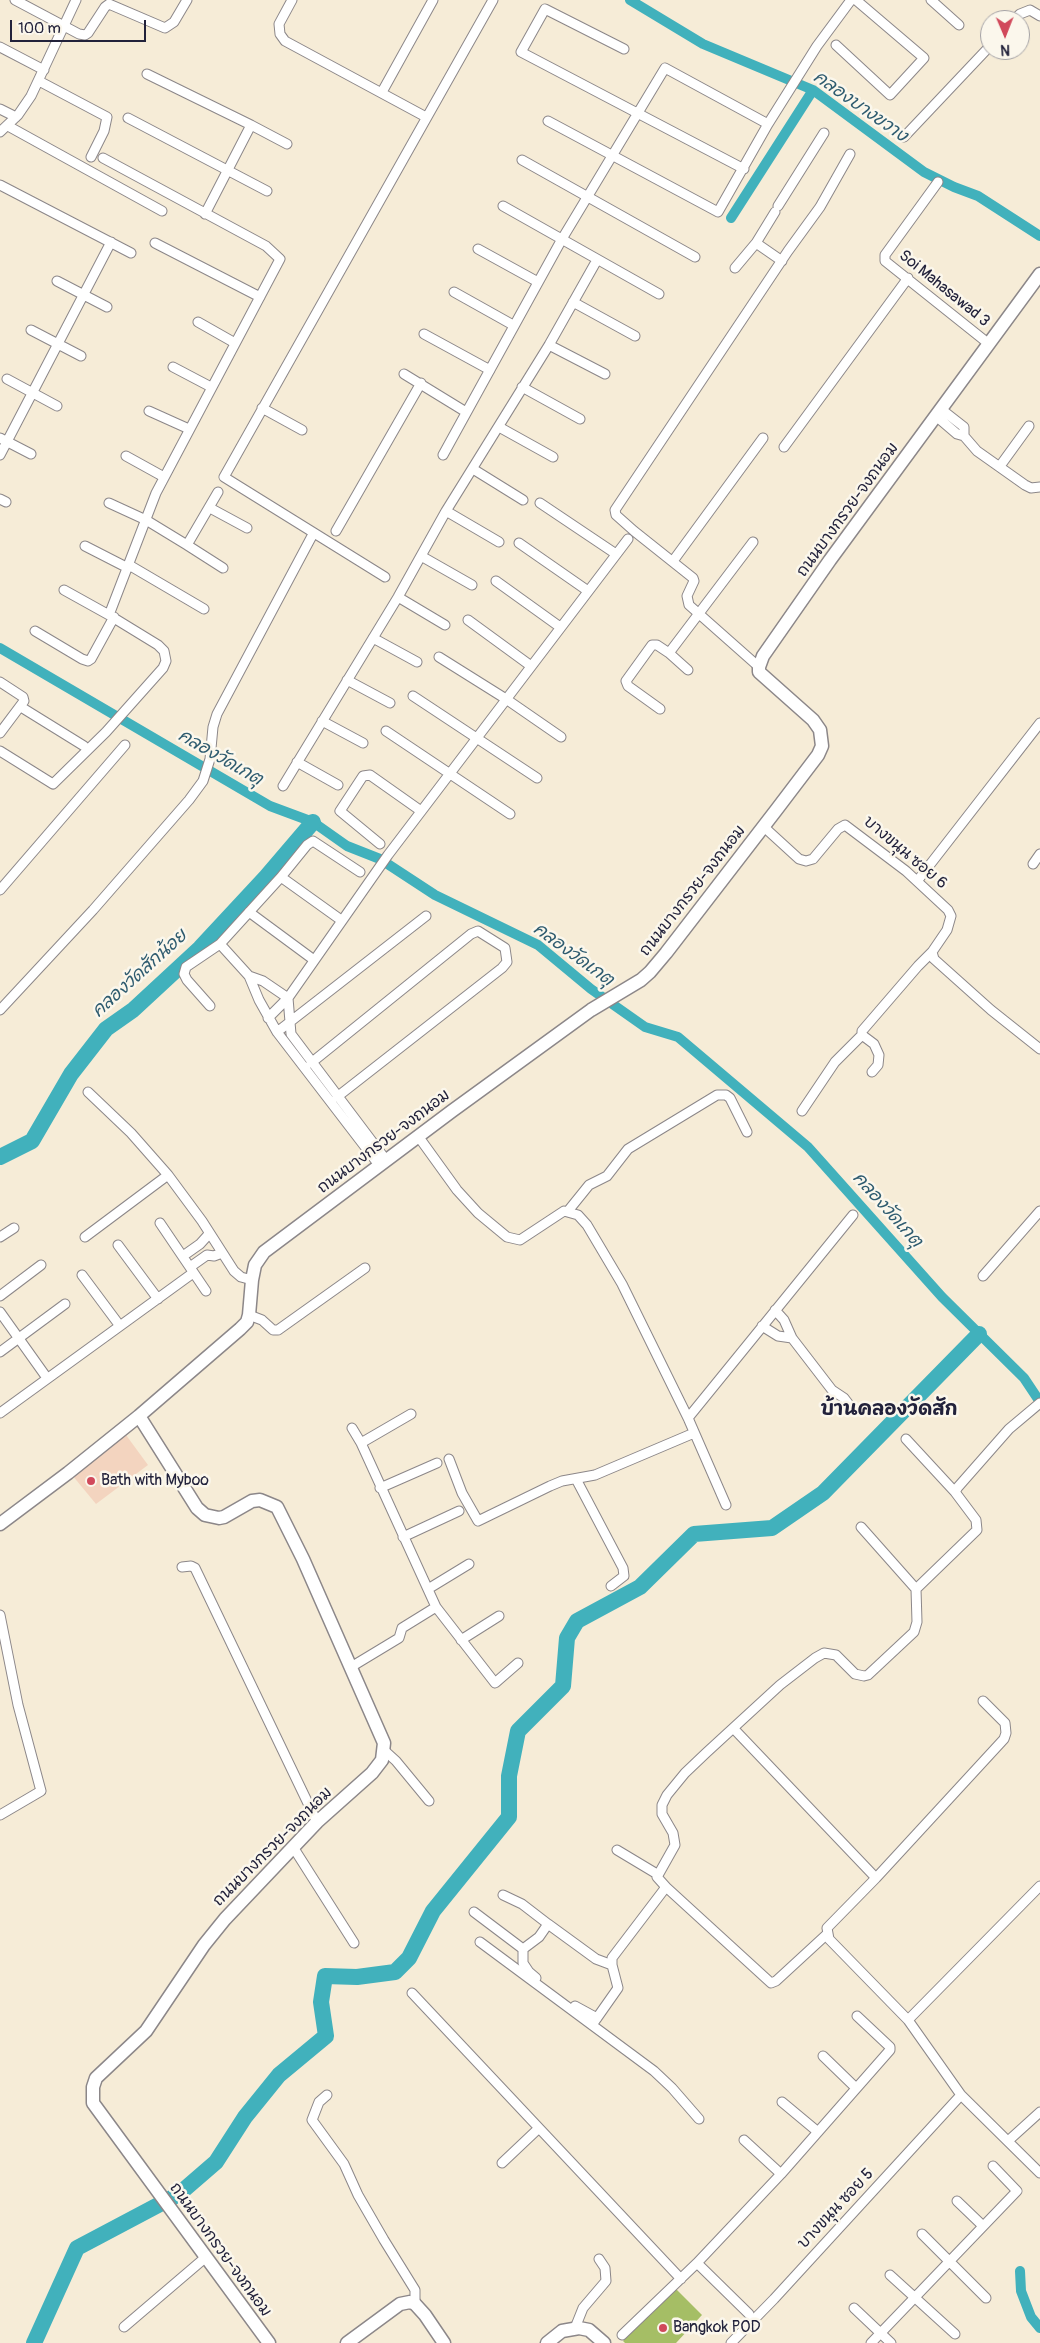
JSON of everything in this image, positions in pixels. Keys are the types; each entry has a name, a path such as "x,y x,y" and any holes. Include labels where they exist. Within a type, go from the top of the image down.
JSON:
{"street":[{"path":"15,0 63,26 85,35 105,6 113,4 165,28 174,22 187,0"},
{"path":"0,132 16,117 39,82 76,0"},
{"path":"292,0 279,24 280,34 285,41 426,117"},
{"path":"382,92 433,0"},
{"path":"385,577 224,478 493,0"},
{"path":"548,121 612,157 718,212 817,46 851,0"},
{"path":"836,45 890,94 924,58 856,0"},
{"path":"931,0 959,25"},
{"path":"624,48 545,9 521,52 744,169"},
{"path":"0,47 44,70"},
{"path":"904,137 980,57"},
{"path":"443,454 562,239 665,68 771,121"},
{"path":"147,74 287,144"},
{"path":"39,82 107,117 104,131 91,157"},
{"path":"0,109 16,117"},
{"path":"128,118 267,191"},
{"path":"205,214 251,125"},
{"path":"8,126 162,211"},
{"path":"735,268 756,243 824,133"},
{"path":"759,667 687,602 693,578 634,532 616,515 615,510 833,188 850,154"},
{"path":"35,631 82,660 88,661 91,658 111,616 128,566 164,476 280,260 266,246 103,158"},
{"path":"522,160 695,257"},
{"name":"Soi Mahasawad 3","path":"938,182 885,255 885,261 989,344"},
{"path":"0,185 131,253"},
{"path":"503,206 659,294"},
{"path":"0,455 4,440 33,393 110,242"},
{"path":"155,243 260,298"},
{"path":"756,243 782,261"},
{"path":"478,249 538,282"},
{"path":"283,786 398,598 446,511 549,345 598,260"},
{"name":"ถนนบางกรวย-จงถนอม","path":"249,1315 255,1265 264,1252 418,1136 591,1010 650,972 764,827 818,755 822,737 813,720 762,676 759,667 768,648 1040,274"},
{"path":"784,447 908,278"},
{"path":"57,281 107,307"},
{"path":"454,292 513,325"},
{"path":"573,302 635,336"},
{"path":"198,322 235,343"},
{"path":"31,330 81,356"},
{"path":"424,334 490,370"},
{"path":"549,345 605,374"},
{"path":"173,367 211,387"},
{"path":"404,374 466,412"},
{"path":"7,378 57,406"},
{"path":"336,531 421,383"},
{"path":"522,387 580,419"},
{"path":"262,408 302,430"},
{"path":"149,411 189,429"},
{"path":"939,412 964,427 964,436 972,447 1025,485 1031,488 1040,487"},
{"path":"1000,466 1029,426"},
{"path":"499,427 553,457"},
{"path":"673,561 763,438"},
{"path":"4,440 31,454"},
{"path":"126,456 164,476"},
{"path":"473,469 523,500"},
{"path":"187,545 218,492"},
{"path":"110,503 146,520 223,568"},
{"path":"540,503 616,554"},
{"path":"210,508 247,528"},
{"path":"446,511 499,542"},
{"path":"0,1010 93,910 189,800 203,781 210,759 213,728 217,714 313,534"},
{"path":"268,1018 288,998 388,855 628,539"},
{"path":"669,653 752,542"},
{"path":"519,543 588,591"},
{"path":"85,546 128,566 204,609"},
{"path":"421,556 472,585"},
{"path":"496,581 560,627"},
{"path":"0,752 53,784 126,711 163,668 166,661 164,651 158,645 64,590"},
{"path":"398,598 445,626"},
{"path":"468,620 531,666"},
{"path":"373,638 417,662"},
{"path":"660,709 628,686 626,681 652,645 657,645 669,653 688,670"},
{"path":"439,657 506,699 561,738"},
{"path":"347,680 390,703"},
{"path":"0,682 23,697 24,701 0,733"},
{"path":"413,696 537,778"},
{"path":"21,707 84,746"},
{"path":"322,721 363,744"},
{"path":"918,880 1040,723"},
{"path":"386,731 510,814"},
{"path":"0,890 125,745"},
{"path":"297,762 338,785"},
{"path":"380,844 340,811 363,776 370,775 421,811"},
{"name":"บางขนุน ซอย 6","path":"764,827 799,859 806,861 813,859 838,829 845,825 918,880 948,910 951,916 947,930 932,952"},
{"path":"210,1006 186,980 184,974 186,968 220,944 281,877 307,845 313,841 360,872"},
{"path":"1033,864 1040,854"},
{"path":"281,877 341,920"},
{"path":"249,912 314,960"},
{"path":"277,1032 426,916"},
{"path":"311,1068 471,934 478,931 505,948 507,962 502,968 338,1103"},
{"path":"220,944 249,976 268,1018 277,1032 311,1068 382,1163"},
{"path":"802,1111 835,1062 862,1035 862,1031 932,952 934,959 951,975 1040,1049"},
{"path":"249,976 263,981 288,998"},
{"path":"288,998 288,1025 291,1034 311,1068"},
{"path":"862,1035 874,1044 879,1055 878,1065 872,1072"},
{"path":"88,1092 131,1133 168,1175 237,1275 252,1280"},
{"path":"418,1136 457,1190 478,1213 507,1237 520,1240 559,1214 568,1211 589,1185 607,1176 624,1152 717,1095 726,1095 730,1098 747,1132"},
{"path":"85,1237 168,1175"},
{"path":"568,1211 578,1215 587,1224 614,1268 688,1418 726,1505"},
{"path":"983,1276 1040,1211"},
{"path":"688,1418 853,1215"},
{"path":"160,1223 206,1290"},
{"path":"0,1236 14,1228"},
{"path":"183,1256 200,1244 209,1234"},
{"path":"200,1244 207,1255 214,1256 222,1252"},
{"path":"118,1245 158,1299"},
{"path":"0,1413 158,1299 207,1255"},
{"path":"0,1296 41,1265"},
{"path":"1,1522 68,1473 139,1416 240,1329 247,1322 249,1315 262,1320 273,1330 278,1330 365,1268"},
{"path":"82,1274 120,1326"},
{"path":"0,1352 65,1304"},
{"path":"776,1310 784,1320 792,1338 832,1390 844,1398 854,1411"},
{"path":"0,1312 47,1378"},
{"path":"762,1326 778,1336 792,1338"},
{"path":"955,1492 966,1475 1009,1429 1040,1403"},
{"path":"361,1443 412,1414"},
{"path":"139,1416 197,1508 205,1515 224,1518 252,1501 260,1500 277,1507 293,1536 351,1667 384,1743 385,1751 396,1761 429,1801"},
{"path":"352,1428 361,1443 436,1607 496,1683 518,1664"},
{"path":"449,1459 462,1493 478,1521 550,1486 595,1475 694,1433"},
{"path":"906,1439 955,1492 976,1520 977,1530 916,1589"},
{"path":"380,1488 437,1462"},
{"path":"576,1479 623,1568 624,1576 611,1586"},
{"path":"403,1537 458,1511"},
{"path":"861,1527 916,1589 917,1622 914,1632 868,1675 859,1676 836,1655 824,1653 780,1685 685,1773 667,1796 661,1810 664,1820 673,1834 675,1845 657,1874 658,1880 771,1983 776,1981 826,1935 827,1928 876,1878 1004,1739 1007,1728 1005,1723 983,1701"},
{"path":"428,1589 469,1564"},
{"path":"182,1567 191,1566 195,1568 317,1822"},
{"path":"351,1667 399,1638 402,1628 436,1607"},
{"path":"0,1615 18,1705 41,1791 0,1815"},
{"path":"461,1640 499,1616"},
{"path":"734,1729 876,1878"},
{"name":"ถนนบางกรวย-จงถนอม","path":"268,2343 93,2103 94,2082 146,2031 215,1930 317,1822 372,1773 382,1760 385,1751"},
{"path":"293,1848 354,1943"},
{"path":"617,1850 657,1874"},
{"path":"908,2020 1040,1886"},
{"path":"595,2021 618,1988 612,1965 616,1953 666,1887"},
{"path":"503,1895 522,1904 596,1960 612,1965"},
{"path":"474,1912 523,1949"},
{"path":"548,1924 538,1937 523,1949 522,1963 528,1972 595,2021 665,2081 699,2120"},
{"path":"826,1935 908,2020 961,2095 1040,2173"},
{"path":"480,1942 595,2021"},
{"path":"412,1993 681,2279"},
{"path":"618,2339 697,2263 781,2174 891,2049 857,2016"},
{"path":"822,2056 856,2088"},
{"name":"บางขนุน ซอย 5","path":"730,2343 774,2299 961,2095"},
{"path":"326,2096 319,2102 312,2120 344,2164 358,2195 415,2290 415,2304"},
{"path":"782,2102 818,2132"},
{"path":"1008,2141 1040,2112"},
{"path":"502,2163 539,2128"},
{"path":"744,2140 781,2174"},
{"path":"870,2343 1018,2191 992,2166"},
{"path":"957,2201 983,2226"},
{"path":"922,2234 986,2298"},
{"path":"124,2327 206,2257"},
{"path":"575,2328 583,2308 606,2281 606,2268 599,2259"},
{"path":"697,2263 749,2314"},
{"path":"890,2275 955,2334"},
{"path":"348,2343 400,2304 410,2302 415,2304 444,2343"},
{"path":"854,2308 891,2343"},
{"path":"547,2343 562,2331 575,2328 588,2330 604,2343"}],"shaded area":[{"path":"126,1435 148,1465 96,1504 72,1475"}],"green space":[{"name":"Bangkok POD","path":"675,2288 702,2315 676,2343 625,2343 623,2341"}],"waterway":[{"name":"คลองบางขวาง","path":"630,0 703,44 813,90 924,172 954,187 978,196 1040,236"},
{"path":"731,218 813,90"},
{"name":"คลองวัดเกตุ","path":"0,648 270,806 313,822 347,846 380,859 435,895 538,945 591,989 645,1027 678,1037 808,1147 942,1297 1024,1378 1040,1402"},
{"name":"คลองวัดสักน้อย","path":"0,1157 32,1141 71,1074 106,1029 133,1010 200,948 266,877 313,822"},
{"path":"34,2343 77,2248 179,2194 216,2162 245,2117 279,2075 326,2036 321,2002 325,1976 357,1977 395,1972 409,1958 433,1911 509,1817 509,1776 518,1731 563,1686 567,1638 577,1621 640,1587 694,1534 772,1528 823,1493 979,1334"},
{"path":"1020,2271 1021,2291 1031,2317 1040,2328"}],"place":[{"name":"Bath with Myboo","path":"91,1481"},
{"name":"Bangkok POD","path":"663,2328"}],"district":[{"name":"บ้านคลองวัดสัก","path":"889,1410"}]}
